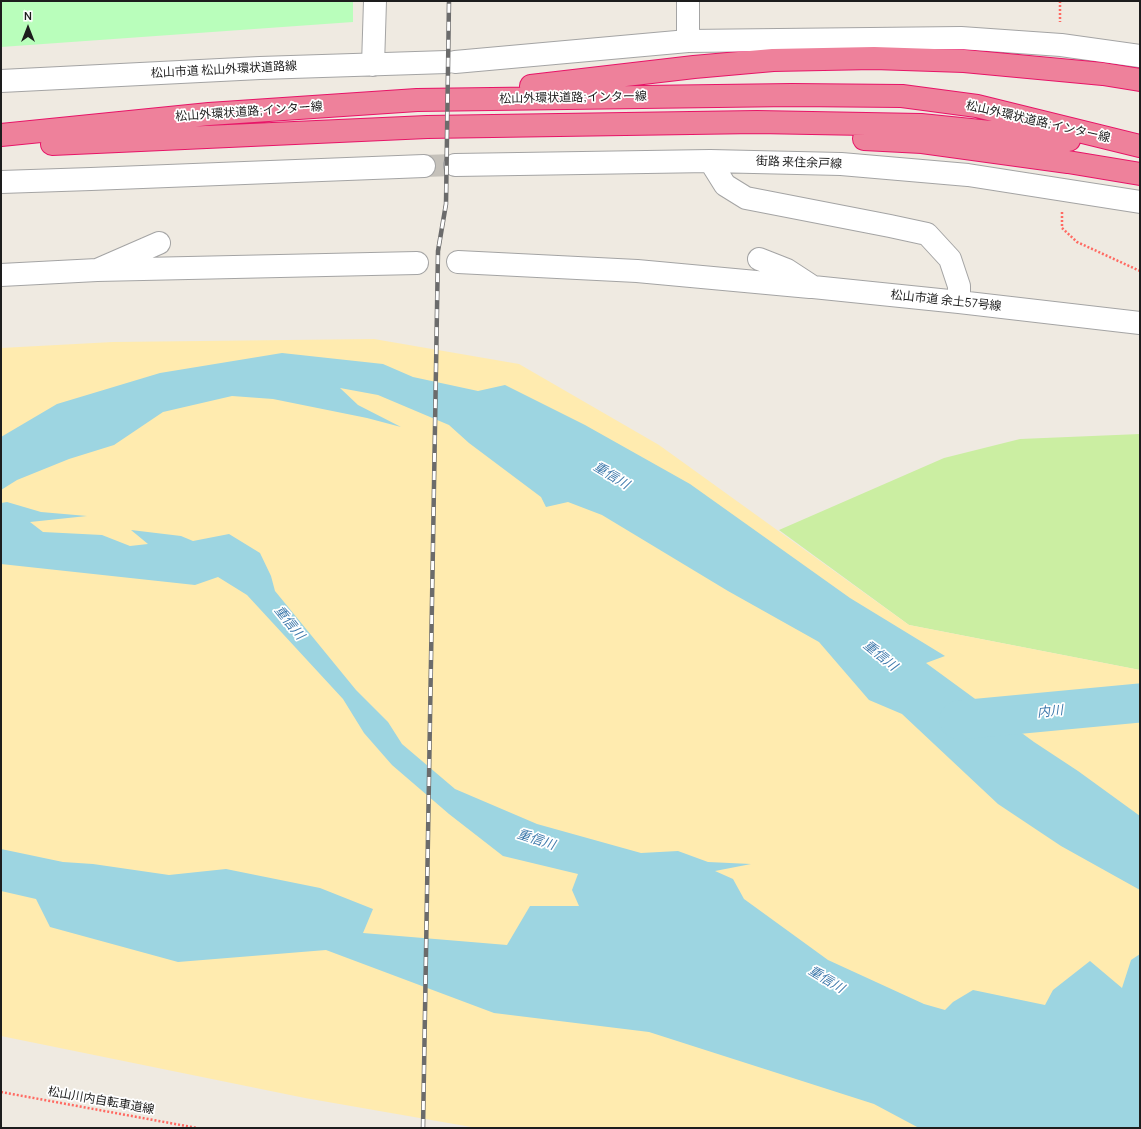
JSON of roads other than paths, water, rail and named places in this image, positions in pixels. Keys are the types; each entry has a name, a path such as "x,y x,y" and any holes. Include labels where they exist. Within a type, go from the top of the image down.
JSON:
{"highway":[{"path":"416,100 694,67 773,60 874,58 964,61 1103,74 1140,80"},
{"name":"松山外環状道路;インター線","path":"1,135 209,114 416,100 792,95 902,96 977,106 1140,146"},
{"name":"松山外環状道路;インター線","path":"1,146 427,127 758,122 921,125 1140,150"},
{"path":"595,124 922,142 1068,162 1140,174"}],"street":[{"path":"372,65 376,1"},
{"path":"688,1 688,41 961,38 1061,45 1140,56"},
{"name":"松山市道 松山外環状道路線","path":"1,80 260,68 451,62 688,41"},
{"path":"710,161 725,185 746,198 927,234 950,259 960,286 959,302"},
{"name":"街路 来住余戸線","path":"455,165 710,161 841,164 960,175 1140,202"},
{"path":"1,182 91,180 424,166"},
{"path":"96,270 159,243"},
{"name":"松山市道 余土57号線","path":"759,259 788,270 813,287 1140,323"},
{"path":"458,262 637,271 813,287"},
{"path":"5,273 416,263"}],"water":[{"name":"重信川","path":"282,353 383,364 413,377 478,391 505,385 585,425 690,484 850,598 945,656 926,663 1034,742 1078,771 1140,816 1140,890 1061,846 998,804 902,714 869,700 819,642 728,591 602,515 568,502 546,507 541,497 469,443 449,425 378,395 340,388 358,405 401,427 367,418 273,399 232,396 163,412 114,445 69,459 17,480 1,490 1,437 57,404 160,373"},
{"name":"重信川","path":"7,502 41,512 87,516 30,522 43,532 102,535 130,546 148,544 131,530 181,536 193,541 229,534 260,553 271,576 275,591 356,690 388,722 402,744 455,789 537,824 641,853 678,851 708,862 751,864 715,871 733,879 744,899 828,960 924,1004 945,1010 953,1002 973,990 1045,1005 1053,990 1090,961 1122,988 1131,960 1140,954 1140,1128 919,1128 874,1104 649,1032 494,1013 326,950 178,962 50,927 36,899 1,891 1,849 63,862 93,864 169,875 226,869 320,888 373,909 363,933 507,945 530,906 579,906 572,890 578,874 503,856 449,814 392,765 364,733 343,699 247,595 218,577 195,585 1,564 1,503"}],"waterway":[{"name":"内川","path":"959,720 1140,703"}],"tunnel":[{"path":"424,166 455,165"}],"railway":[{"path":"423,1128 438,251 446,204 449,1"}]}
